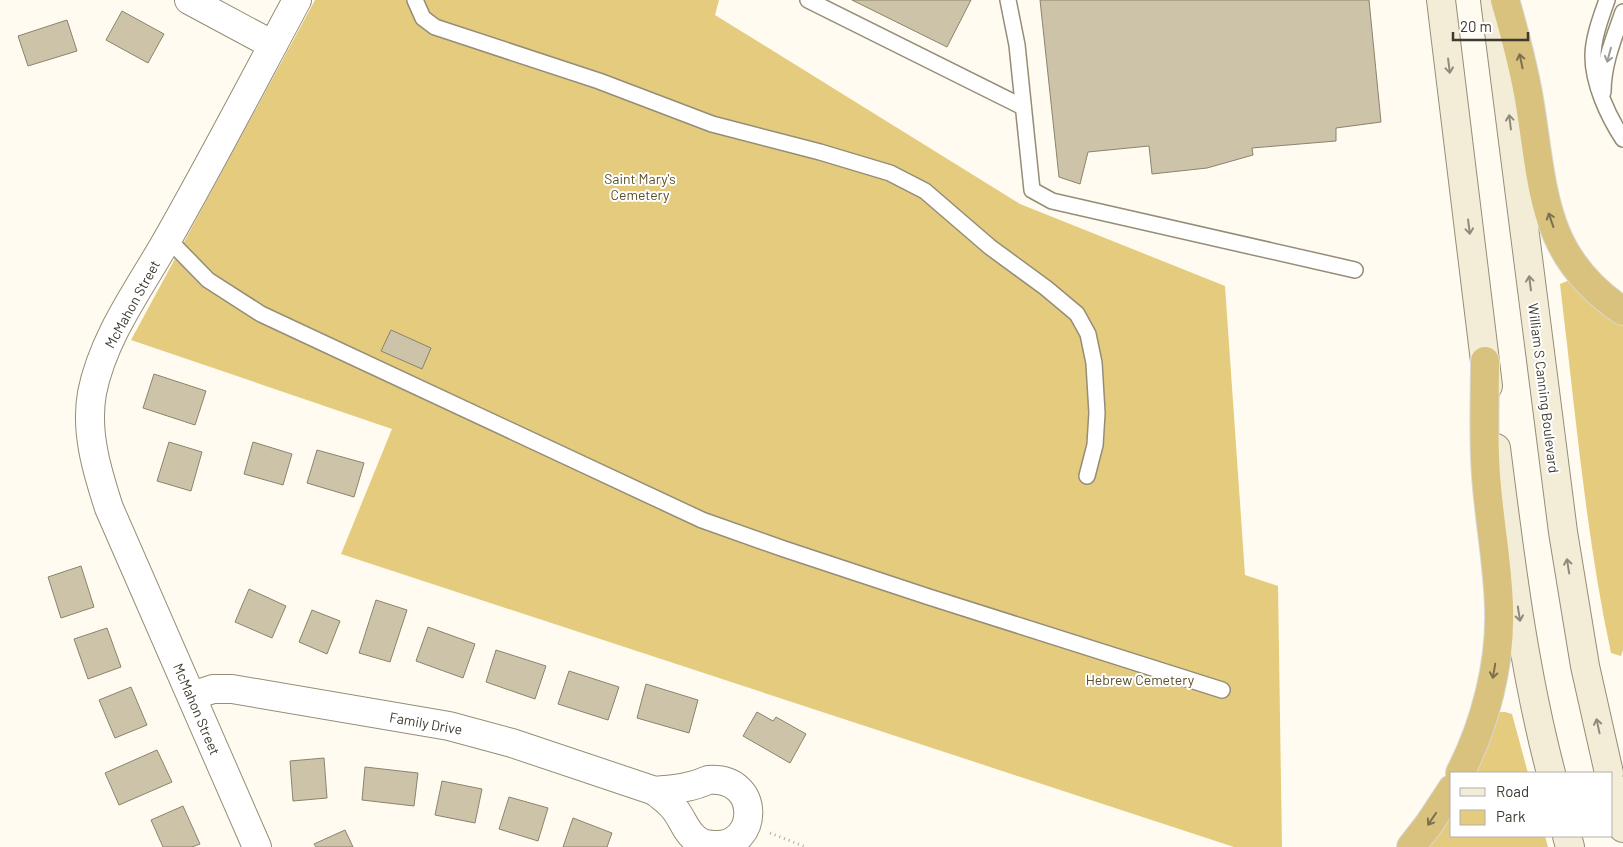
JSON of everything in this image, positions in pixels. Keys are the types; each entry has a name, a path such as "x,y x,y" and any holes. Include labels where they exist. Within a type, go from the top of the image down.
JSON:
{"highway":[{"path":"1505,0 1521,57 1544,194 1551,222 1559,241 1579,274 1603,297 1623,311"},
{"path":"1461,772 1469,756 1485,713 1494,672 1500,610 1485,452 1485,361"},
{"path":"1410,847 1429,824 1450,792"}],"main road":[{"path":"1442,0 1514,588 1532,686 1551,772"},
{"name":"William S Canning Boulevard","path":"1495,0 1563,532 1584,657 1609,772"},
{"path":"1613,790 1623,828"}],"street":[{"path":"189,0 273,45"},
{"name":"McMahon Street","path":"257,847 109,508 95,458 90,426 92,393 110,339 168,239 297,0"},
{"name":"Family Drive","path":"192,696 213,689 232,689 449,726 512,743 655,791 673,806 689,833 707,845 729,844 738,838 745,829 748,808 745,797 738,788 729,782 708,780 698,785 655,791"}],"lane":[{"path":"415,0 423,18 436,27 599,81 712,124 820,152 890,173 925,191 990,246 1077,314 1088,334 1094,363 1097,413 1095,445 1087,476"},
{"path":"808,0 1023,107"},
{"path":"1008,0 1017,46 1032,190 1052,201 1355,270"},
{"path":"1607,0 1592,55 1597,83 1603,100 1623,139"},
{"path":"1603,100 1606,68 1623,12"},
{"path":"168,239 208,280 261,314 702,520 929,597 1222,690"}],"path":[{"path":"746,824 806,847"}],"green space":[{"path":"315,0 719,0 715,15 1020,204 1225,286 1245,575 1278,586 1282,847 1234,847 341,554 392,429 131,340"},
{"path":"1570,280 1598,310 1623,326 1623,650 1621,656 1611,653 1587,515 1560,284"},
{"path":"1499,712 1512,714 1528,772 1473,772"},
{"path":"1450,817 1450,837 1545,837 1548,847 1428,847"}],"building":[{"path":"852,0 971,0 947,47"},
{"path":"1040,0 1369,0 1381,122 1336,128 1336,141 1252,148 1253,155 1207,168 1152,174 1149,146 1088,152 1080,184 1059,177"},
{"path":"122,11 164,34 148,63 106,40"},
{"path":"67,20 77,51 28,66 18,36"},
{"path":"391,330 431,348 422,369 381,351"},
{"path":"154,374 206,391 195,425 143,408"},
{"path":"169,442 202,452 191,491 157,481"},
{"path":"253,442 292,454 283,485 244,474"},
{"path":"317,450 364,463 354,497 307,483"},
{"path":"81,566 94,607 61,618 48,577"},
{"path":"249,589 286,606 272,638 235,622"},
{"path":"376,600 407,610 390,662 359,653"},
{"path":"312,610 340,621 327,654 299,642"},
{"path":"428,627 475,644 463,678 416,661"},
{"path":"107,628 121,667 88,679 74,639"},
{"path":"496,650 546,666 535,699 486,682"},
{"path":"569,671 619,687 608,720 558,704"},
{"path":"646,684 698,700 689,733 637,718"},
{"path":"131,687 147,725 115,738 99,700"},
{"path":"757,712 773,721 776,717 806,734 790,763 743,736"},
{"path":"157,750 172,782 119,805 105,773"},
{"path":"324,758 327,798 293,801 290,761"},
{"path":"365,767 418,773 414,806 362,800"},
{"path":"442,781 482,789 475,823 435,815"},
{"path":"509,797 548,808 538,841 499,829"},
{"path":"183,806 200,844 192,847 163,847 151,820"},
{"path":"573,818 612,833 607,847 563,847"},
{"path":"345,830 353,847 316,847 314,844"}],"park label":[{"name":"Saint Mary's Cemetery","path":"640,186"},
{"name":"Hebrew Cemetery","path":"1140,679"}]}
